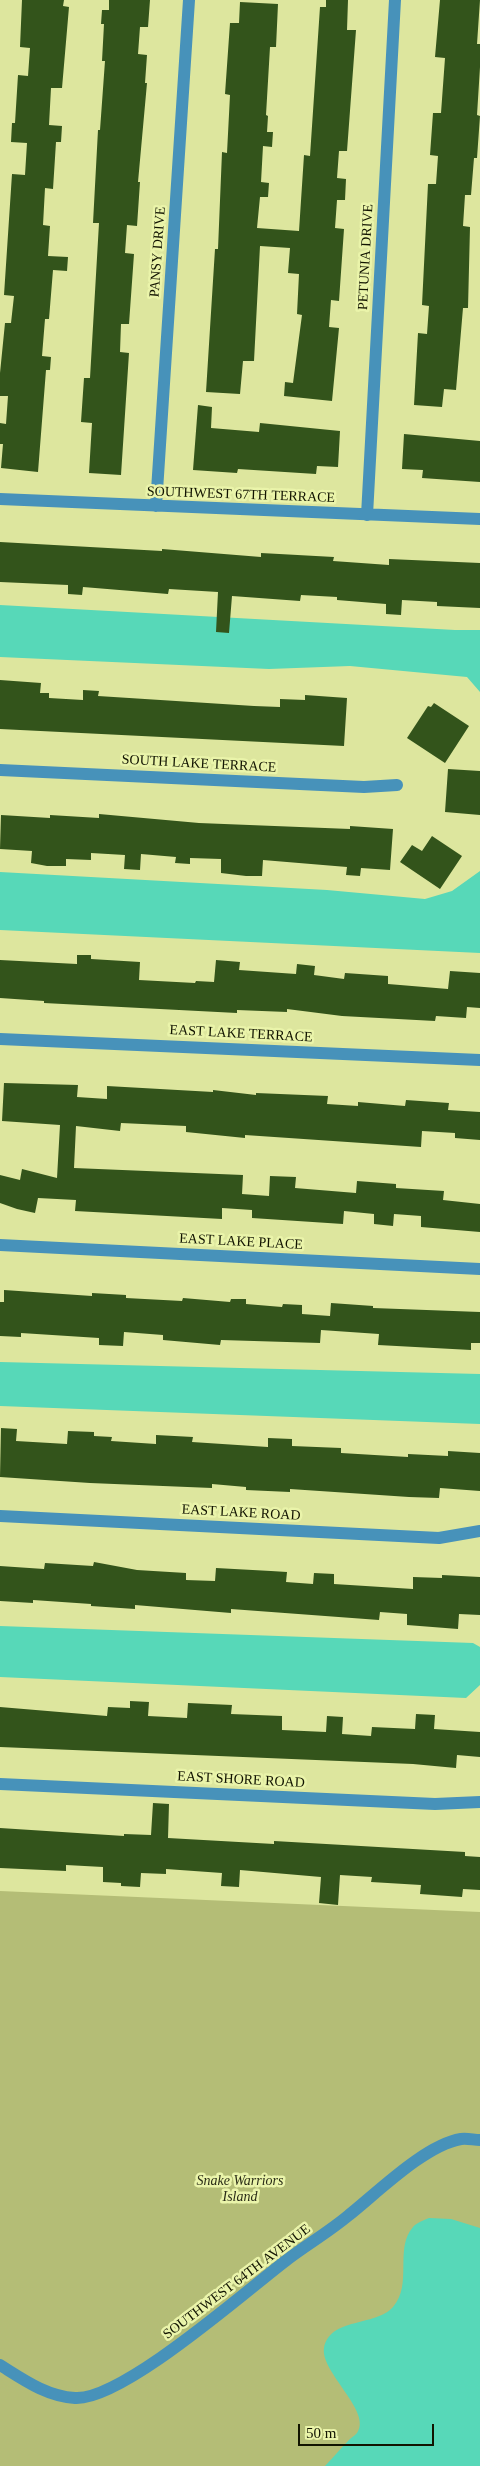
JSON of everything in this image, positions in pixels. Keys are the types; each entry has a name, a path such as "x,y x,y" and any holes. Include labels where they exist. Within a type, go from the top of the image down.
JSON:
{"street":[{"name":"PANSY DRIVE","path":"156,506 189,0"},
{"name":"PETUNIA DRIVE","path":"367,515 395,0"},
{"name":"SOUTHWEST 67TH TERRACE","path":"0,498 480,519"},
{"name":"SOUTH LAKE TERRACE","path":"0,770 364,787 396,785"},
{"name":"EAST LAKE TERRACE","path":"0,1039 480,1060"},
{"name":"EAST LAKE PLACE","path":"0,1245 480,1269"},
{"name":"EAST LAKE ROAD","path":"0,1516 439,1538 480,1531"},
{"name":"EAST SHORE ROAD","path":"0,1784 435,1804 480,1802"},
{"name":"SOUTHWEST 64TH AVENUE","path":"0,2365 45,2392 76,2398 102,2393 154,2363 290,2257 322,2237 386,2184 430,2152 461,2139 480,2140"}],"green space":[{"name":"Snake Warriors Island","path":"0,1891 480,1912 480,2466 0,2466"}],"water":[{"path":"0,605 480,630 480,692 467,677 350,666 269,669 0,657"},
{"path":"480,871 480,953 0,930 0,872 327,890 425,899 452,891"},
{"path":"0,1362 480,1374 480,1424 0,1406"},
{"path":"0,1626 473,1643 480,1647 480,1685 466,1698 0,1677"},
{"path":"429,2218 451,2219 480,2228 480,2466 325,2466 357,2433 360,2424 353,2403 325,2358 324,2348 328,2338 335,2331 385,2313 393,2307 399,2298 402,2288 405,2246 408,2236 414,2226"}],"building":[{"path":"22,0 64,0 63,6 69,7 62,88 51,88 49,125 62,126 61,142 56,142 53,189 45,188 43,225 50,226 48,256 68,257 67,271 53,270 49,319 45,319 42,356 51,357 50,370 46,370 38,472 1,468 3,444 0,444 0,423 6,424 8,396 0,396 0,373 5,323 11,323 14,296 4,295 12,174 25,175 27,143 11,142 12,123 15,123 18,75 28,76 30,48 20,47"},
{"path":"109,0 150,0 148,27 140,27 138,54 147,55 145,83 147,83 138,182 140,182 137,226 127,225 125,253 134,254 129,324 121,324 120,352 129,353 121,475 89,473 92,423 81,422 84,378 90,378 99,223 93,223 98,130 100,130 105,61 102,61 104,24 101,24 102,10 109,10"},
{"path":"326,0 348,0 347,30 356,30 347,151 339,151 337,178 346,179 345,200 337,200 335,228 344,229 339,301 331,300 329,327 339,328 332,401 284,396 285,382 293,383 302,315 297,314 299,274 288,273 290,248 260,246 254,361 243,361 240,394 206,392 215,249 218,249 222,152 227,153 230,95 225,94 230,23 239,23 240,2 278,4 276,47 270,47 266,115 268,116 267,132 273,132 272,147 263,146 261,182 269,183 268,197 260,197 257,228 299,231 304,155 310,156 320,7 326,7"},
{"path":"440,0 480,0 477,44 480,44 480,67 477,115 480,116 477,158 474,158 471,195 465,195 463,226 470,227 468,308 463,308 456,390 444,389 442,407 414,405 418,333 427,334 429,306 422,305 428,184 436,184 438,156 430,155 433,113 441,113 445,58 435,57"},
{"path":"198,405 212,407 211,428 259,432 260,423 340,431 338,467 317,466 316,474 238,469 237,473 193,470"},
{"path":"404,434 480,441 480,482 422,478 423,470 402,469"},
{"path":"0,542 162,551 162,549 261,557 261,553 334,557 333,561 389,565 389,559 480,563 480,608 437,606 437,602 402,600 401,615 386,614 386,604 337,600 337,597 301,595 300,601 232,596 229,633 216,632 218,592 169,589 168,594 83,587 82,595 68,594 68,585 0,582"},
{"path":"0,680 41,683 40,693 49,693 49,698 83,700 83,690 99,691 98,696 280,707 280,699 305,700 305,695 347,698 344,746 0,729"},
{"path":"434,703 469,726 445,763 407,738 428,706 431,707"},
{"path":"448,769 480,771 480,815 445,812"},
{"path":"99,814 199,823 350,829 350,826 393,829 390,870 361,868 360,876 346,875 347,867 263,860 262,876 246,876 221,873 221,859 190,858 190,864 175,863 176,857 141,854 140,870 124,869 125,855 91,853 91,860 66,859 66,866 47,866 31,863 32,851 0,849 1,815 99,818"},
{"path":"432,836 462,856 440,889 400,862 412,845 422,851"},
{"path":"77,955 91,955 91,959 140,962 139,980 195,983 196,981 214,982 216,960 240,962 239,970 296,974 297,964 315,966 314,975 344,979 345,973 388,976 388,984 448,989 450,971 480,973 480,1008 467,1007 466,1018 436,1016 435,1021 342,1016 287,1009 287,1012 237,1010 237,1013 44,1003 44,1001 0,998 0,960 77,964"},
{"path":"4,1083 78,1085 77,1097 107,1099 107,1086 213,1092 213,1090 256,1095 256,1093 328,1096 327,1104 358,1106 358,1102 405,1106 406,1100 449,1103 448,1110 480,1112 480,1140 455,1138 455,1133 422,1131 421,1147 245,1135 245,1138 186,1132 186,1126 121,1123 120,1131 76,1126 74,1168 243,1175 242,1194 269,1196 270,1176 296,1177 295,1188 356,1193 357,1181 396,1184 396,1188 444,1191 443,1200 480,1204 480,1232 421,1227 421,1216 394,1214 393,1226 374,1224 374,1214 344,1211 343,1224 252,1218 252,1210 222,1208 222,1219 75,1211 76,1200 38,1198 35,1213 17,1209 0,1203 0,1175 20,1180 22,1169 57,1178 60,1125 2,1121"},
{"path":"4,1290 92,1296 92,1293 126,1295 126,1298 182,1301 183,1298 230,1302 231,1299 246,1299 246,1304 282,1307 283,1304 302,1305 302,1314 330,1316 331,1303 373,1306 373,1308 480,1312 480,1343 471,1343 471,1350 378,1345 379,1334 321,1330 320,1343 221,1340 220,1345 163,1340 163,1335 124,1332 123,1346 99,1345 99,1338 21,1333 21,1337 0,1336 0,1302 4,1302"},
{"path":"1,1428 17,1429 16,1441 67,1444 68,1431 94,1432 94,1436 112,1437 111,1441 156,1444 156,1435 193,1437 192,1442 268,1447 268,1438 292,1439 292,1446 341,1448 341,1453 408,1457 408,1454 448,1456 448,1451 480,1453 480,1491 440,1488 439,1498 290,1489 290,1492 246,1490 246,1487 212,1484 212,1488 0,1477"},
{"path":"94,1562 137,1570 186,1573 186,1580 215,1581 216,1568 287,1572 286,1582 313,1584 314,1573 334,1574 334,1584 413,1589 413,1577 442,1578 442,1575 480,1577 480,1615 459,1614 458,1629 407,1625 407,1614 380,1612 379,1620 231,1609 231,1613 135,1605 135,1609 33,1600 33,1603 0,1601 0,1566 44,1569 45,1563 93,1566"},
{"path":"130,1701 149,1702 148,1716 187,1718 188,1703 232,1705 231,1714 282,1716 282,1730 326,1732 327,1716 343,1717 342,1734 371,1736 372,1727 415,1729 416,1714 435,1715 434,1729 480,1732 480,1757 457,1755 456,1768 413,1764 0,1747 0,1707 107,1716 108,1707 130,1708"},
{"path":"153,1803 169,1804 168,1838 274,1844 274,1841 465,1852 465,1856 480,1857 480,1890 463,1889 462,1897 420,1894 421,1885 371,1882 372,1877 340,1875 338,1905 319,1903 321,1877 240,1870 239,1887 221,1886 222,1873 166,1869 166,1874 141,1873 140,1887 121,1886 121,1883 103,1882 103,1867 66,1865 66,1871 0,1868 0,1828 124,1836 124,1834 151,1835"}]}
